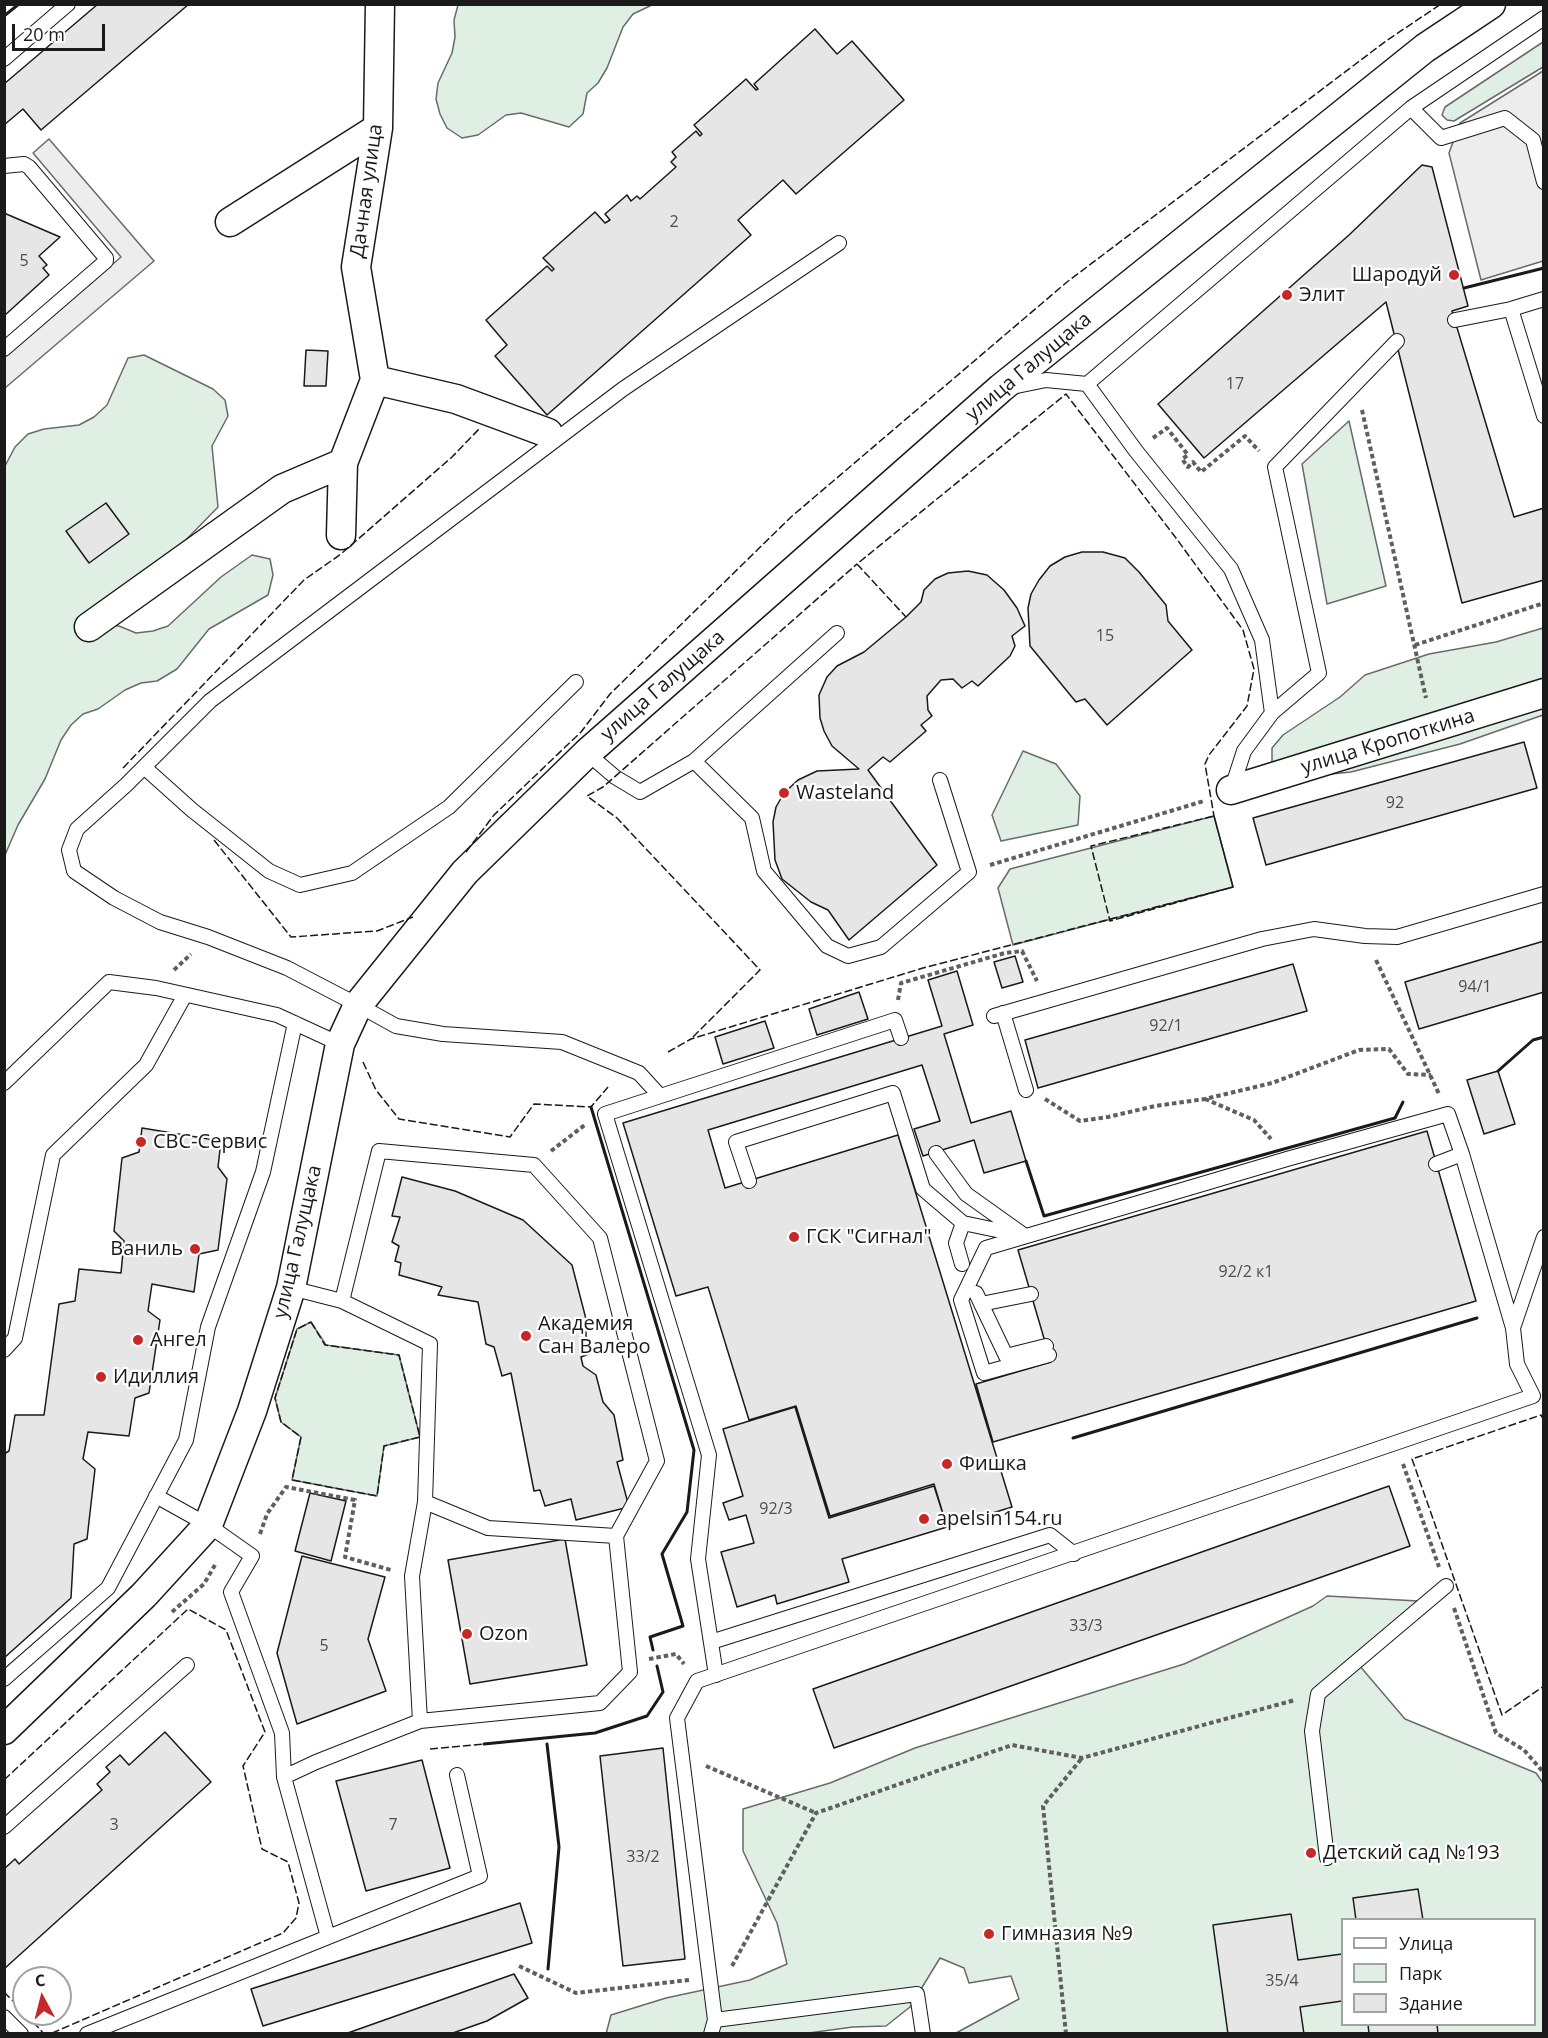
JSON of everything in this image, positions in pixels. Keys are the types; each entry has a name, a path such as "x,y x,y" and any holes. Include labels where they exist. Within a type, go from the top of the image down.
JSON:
{"street":[{"name":"Дачная улица","path":"375,380 356,267 378,128 380,4"},
{"name":"улица Галущака","path":"4,1730 144,1595 208,1525 252,1412 291,1288 340,1044 358,1005 465,872 587,753 1001,388 1425,48 1491,4"},
{"path":"230,222 378,128"},
{"path":"341,535 343,463 375,380 456,399 548,433"},
{"path":"89,627 282,489 343,463"},
{"name":"улица Кропоткина","path":"1232,790 1544,693"}],"lane":[{"path":"4,59 68,4"},
{"path":"1001,388 1046,380 1087,384 1411,108 1544,18"},
{"path":"1411,108 1442,138 1505,118 1533,140 1544,182"},
{"path":"4,166 24,164 29,167 106,258 106,261 4,349"},
{"path":"660,1096 639,1073 562,1042 443,1034 396,1026 287,968 208,937 160,922 114,898 74,871 69,850 77,829 210,701 623,389 839,243"},
{"path":"1455,320 1511,309 1544,299"},
{"path":"1511,309 1544,416"},
{"path":"1232,790 1244,752 1272,712 1319,673 1275,467 1356,386 1397,341"},
{"path":"1087,384 1136,451 1231,569 1262,640 1272,712"},
{"path":"837,633 694,761 752,818 764,871 827,946 848,956 881,946 969,872 940,780"},
{"path":"144,767 192,810 269,871 300,885 352,873 449,807 576,682"},
{"name":"улица Галущака","path":"587,753 615,777 640,792 694,761"},
{"path":"1026,1090 999,1015 1267,938 1314,929 1365,936 1397,937 1544,894"},
{"path":"4,1083 109,982 156,988 277,1014 340,1044"},
{"path":"4,1350 15,1338 53,1155 146,1065 185,995"},
{"path":"716,1675 698,1559 709,1455 605,1114 895,1020 901,1038"},
{"path":"4,1679 108,1588 186,1440 208,1327 263,1173 295,1023"},
{"path":"749,1180 736,1142 893,1093 923,1189 963,1222 1025,1236"},
{"path":"923,2034 917,1994 713,2027 710,1978 677,1718 697,1681 1538,1398 1517,1364 1513,1328 1448,1114 986,1248 961,1300 984,1373 1047,1350 1006,1356 979,1299 1031,1294"},
{"path":"284,1777 420,1720 600,1703 630,1672 616,1536 657,1461 600,1238 534,1165 379,1152 342,1301"},
{"path":"936,1153 966,1194 1025,1236"},
{"path":"1436,1164 1462,1154"},
{"path":"962,1264 956,1243 963,1222"},
{"path":"1513,1328 1544,1237"},
{"path":"291,1288 342,1301 430,1344 425,1502 412,1576 420,1720"},
{"path":"156,1496 208,1525 252,1556 231,1592 282,1733 284,1777 328,1937"},
{"path":"425,1502 488,1528 616,1536"},
{"path":"711,1642 1050,1535 1074,1554"},
{"path":"1327,1858 1312,1731 1318,1694 1446,1586"},
{"path":"4,1827 187,1665"},
{"path":"87,2034 480,1876 457,1775"},
{"path":"4,2017 21,2034"}],"path":[{"path":"1356,386 1416,645 1432,728"},
{"path":"1167,428 1188,455 1182,459 1188,467 1193,462 1201,472 1245,436 1275,467"},
{"path":"1416,645 1544,603"},
{"path":"969,872 1211,799 1232,790"},
{"path":"1365,936 1448,1114"},
{"path":"156,988 208,937"},
{"path":"895,1020 901,983 1005,953 1022,951 1044,1001"},
{"path":"1021,1073 1030,1080 1036,1094 1080,1121 1205,1099 1272,1083 1359,1050 1389,1049 1408,1074 1431,1076"},
{"path":"1205,1099 1254,1120 1287,1159"},
{"path":"534,1165 588,1123"},
{"path":"1400,1455 1496,1733 1524,1750 1544,1773"},
{"path":"252,1556 267,1514 286,1487 355,1500 345,1557 412,1576"},
{"path":"644,1660 676,1654"},
{"path":"682,1756 816,1813 1012,1745 1082,1758 1318,1694"},
{"path":"1066,2034 1043,1806 1082,1758"},
{"path":"519,1966 576,1993 727,1976 816,1813"}],"green space":[{"path":"458,4 652,5 633,14 623,27 607,68 598,83 587,93 583,114 569,127 521,113 506,115 478,135 462,138 447,128 436,99 438,83 452,53 455,37 454,20"},
{"path":"1543,42 1543,67 1454,121 1447,120 1442,115 1445,107"},
{"path":"144,355 213,389 225,400 228,416 212,446 218,507 103,625 119,626 136,633 168,626 221,577 252,555 270,559 273,575 268,595 209,629 177,669 157,681 141,683 125,690 98,709 83,714 71,725 61,740 45,779 18,825 5,855 5,466 15,447 28,434 44,429 79,425 94,417 107,405 128,358"},
{"path":"1349,421 1386,586 1327,604 1302,464"},
{"path":"1543,628 1543,715 1460,744 1351,772 1302,777 1272,764 1272,748 1283,735 1340,697 1365,675 1429,654 1496,642"},
{"path":"1023,751 1056,764 1080,796 1078,825 1001,841 992,815"},
{"path":"1214,816 1233,887 1013,945 998,888 1010,869"},
{"path":"311,1322 326,1345 399,1355 420,1437 384,1446 377,1496 292,1480 301,1437 281,1422 275,1398 297,1329"},
{"path":"1327,1596 1418,1601 1353,1658 1405,1719 1536,1773 1543,1783 1543,2033 956,2033 1019,1999 1011,1976 969,1983 964,1968 940,1958 910,2007 886,2026 853,2027 801,2034 606,2034 611,2015 666,1998 750,1980 787,1964 777,1923 743,1851 743,1809 830,1783 915,1748 1184,1664 1313,1606"}],"shaded area":[{"path":"1543,71 1543,261 1481,280 1449,153 1460,123"},
{"path":"49,139 154,261 5,388 5,357 121,257 33,153"}],"building":[{"path":"98,4 189,4 41,130 23,109 4,125 4,84"},
{"path":"815,29 837,54 852,41 904,100 796,194 783,180 738,220 751,235 547,415 495,356 507,345 486,320 547,266 552,271 554,269 543,258 595,212 605,223 610,220 605,214 627,195 631,201 637,196 640,199 676,167 671,162 676,157 672,152 696,131 700,136 702,134 694,125 746,79 756,90 758,89 754,84"},
{"path":"1422,165 1432,167 1468,306 1452,311 1514,517 1544,508 1544,580 1462,603 1386,302 1204,458 1158,404 1349,235"},
{"path":"4,213 60,237 39,256 47,265 43,268 49,275 4,316"},
{"path":"306,350 328,351 326,386 304,386"},
{"path":"106,503 129,534 89,563 66,531"},
{"path":"1082,552 1103,552 1125,558 1166,605 1168,621 1192,650 1107,725 1085,699 1076,702 1030,646 1028,608 1031,594 1050,566 1065,557"},
{"path":"968,571 987,575 1004,590 1017,608 1025,626 1012,636 1015,646 1010,656 978,686 972,681 962,688 953,679 941,680 927,696 928,710 932,716 921,725 926,731 890,762 883,757 868,770 937,865 849,940 828,910 811,902 782,879 775,860 773,822 776,807 784,793 798,780 817,771 859,769 832,746 824,731 820,718 819,695 827,677 837,666 864,652 906,617 921,602 924,590 935,579 948,573"},
{"path":"1524,742 1537,788 1266,865 1253,818"},
{"path":"1544,941 1544,992 1419,1029 1405,982"},
{"path":"1015,956 1023,982 1002,988 994,962"},
{"path":"1293,964 1307,1011 1038,1088 1025,1040"},
{"name":"ГСК \"Сигнал\"","path":"957,971 973,1025 944,1034 971,1123 1011,1111 1026,1161 984,1173 974,1140 923,1156 914,1129 940,1121 922,1065 708,1130 725,1188 898,1135 1012,1507 947,1527 934,1484 830,1516 796,1406 749,1420 708,1287 676,1296 623,1123 942,1026 928,980"},
{"path":"859,992 868,1019 817,1035 809,1009"},
{"path":"765,1021 774,1048 723,1064 715,1037"},
{"path":"1498,1071 1515,1124 1484,1134 1467,1080"},
{"name":"Идиллия","path":"142,1128 221,1141 218,1167 227,1179 218,1250 199,1254 194,1292 152,1284 148,1311 160,1320 149,1393 135,1398 129,1436 88,1432 83,1459 95,1469 87,1539 74,1544 71,1598 4,1658 4,1454 9,1451 15,1415 44,1415 59,1304 75,1301 79,1269 121,1273 124,1241 114,1231 122,1158 139,1152"},
{"path":"1427,1131 1476,1301 993,1442 976,1384 1051,1362 1018,1250"},
{"path":"402,1177 455,1191 523,1220 572,1265 586,1319 589,1354 581,1357 583,1366 596,1375 603,1402 614,1415 623,1460 617,1462 629,1507 576,1520 571,1499 545,1506 540,1490 534,1491 511,1373 502,1376 494,1347 486,1344 478,1302 438,1295 442,1287 399,1275 401,1263 395,1261 399,1246 392,1242 400,1217 392,1216"},
{"path":"795,1407 829,1518 934,1486 947,1527 842,1559 849,1582 777,1604 775,1595 737,1607 721,1552 754,1543 746,1515 729,1520 723,1503 743,1496 723,1429"},
{"path":"1389,1486 1410,1546 834,1748 813,1689"},
{"path":"310,1493 346,1501 331,1561 295,1551"},
{"path":"565,1539 587,1665 470,1684 448,1560"},
{"path":"302,1556 385,1577 368,1639 386,1691 297,1724 277,1653"},
{"path":"165,1732 211,1782 4,1969 4,1869 15,1859 19,1864 102,1790 97,1784 110,1772 106,1767 120,1755 129,1765"},
{"path":"663,1748 685,1959 623,1966 600,1756"},
{"path":"422,1760 450,1868 366,1891 336,1781"},
{"path":"1418,1889 1423,1918 1356,1918 1353,1898"},
{"path":"520,1903 532,1943 263,2026 251,1989"},
{"path":"1291,1914 1298,1960 1341,1954 1341,2001 1300,2007 1304,2034 1228,2034 1213,1925"},
{"path":"514,1974 528,1998 487,2021 450,2034 345,2034"},
{"path":"1368,2026 1437,2026 1438,2034 1369,2034"}],"fence":[{"path":"466,852 494,815 581,732 610,694 791,517 1067,282 1386,41 1441,4"},
{"path":"668,1052 691,1039 923,968 1233,887 1214,816 1205,764 1209,755 1247,706 1254,669 1243,630 1066,394 857,564 906,617"},
{"path":"123,768 304,580 341,554 452,457 479,429"},
{"path":"693,1037 760,970 617,818 587,796 603,787 857,564"},
{"path":"1214,816 1233,887 1110,921 1091,846 1214,816"},
{"path":"214,840 291,937 377,931 413,917"},
{"path":"363,1062 376,1090 399,1119 510,1137 534,1104 591,1107 608,1087"},
{"path":"311,1322 325,1345 399,1355 420,1437 384,1446 377,1496 292,1480 301,1437 281,1422 275,1398 297,1329 311,1322"},
{"path":"1544,1421 1541,1415 1412,1459 1502,1715 1544,1686"},
{"path":"4,1780 188,1609 226,1630 265,1732 243,1766 262,1849 288,1862 299,1903 296,1918 283,1933 50,2034"},
{"path":"430,1749 484,1744"},
{"path":"4,1992 12,2000"},
{"path":"37,2026 44,2034"}],"wall":[{"path":"4,16 19,4"},
{"path":"1464,288 1544,268"},
{"path":"1498,1071 1533,1040 1544,1037"},
{"path":"1026,1161 1044,1216 1395,1118 1403,1102"},
{"path":"591,1107 694,1450 687,1512 662,1554 683,1626 650,1637 653,1650"},
{"path":"1073,1438 1477,1318"},
{"path":"484,1744 595,1733 647,1716 663,1692 657,1666"},
{"path":"547,1744 559,1847 548,1969"}],"place":[{"name":"Шародуй","path":"1454,275"},
{"name":"Элит","path":"1287,295"},
{"name":"Wasteland","path":"784,793"},
{"name":"СВС-Сервис","path":"141,1142"},
{"name":"ГСК \"Сигнал\"","path":"794,1237"},
{"name":"Ваниль","path":"195,1249"},
{"name":"Академия Сан Валеро","path":"526,1336"},
{"name":"Ангел","path":"138,1340"},
{"name":"Идиллия","path":"101,1377"},
{"name":"Фишка","path":"947,1464"},
{"name":"apelsin154.ru","path":"924,1519"},
{"name":"Ozon","path":"467,1634"},
{"name":"Детский сад №193","path":"1311,1853"},
{"name":"Гимназия №9","path":"989,1934"}]}
